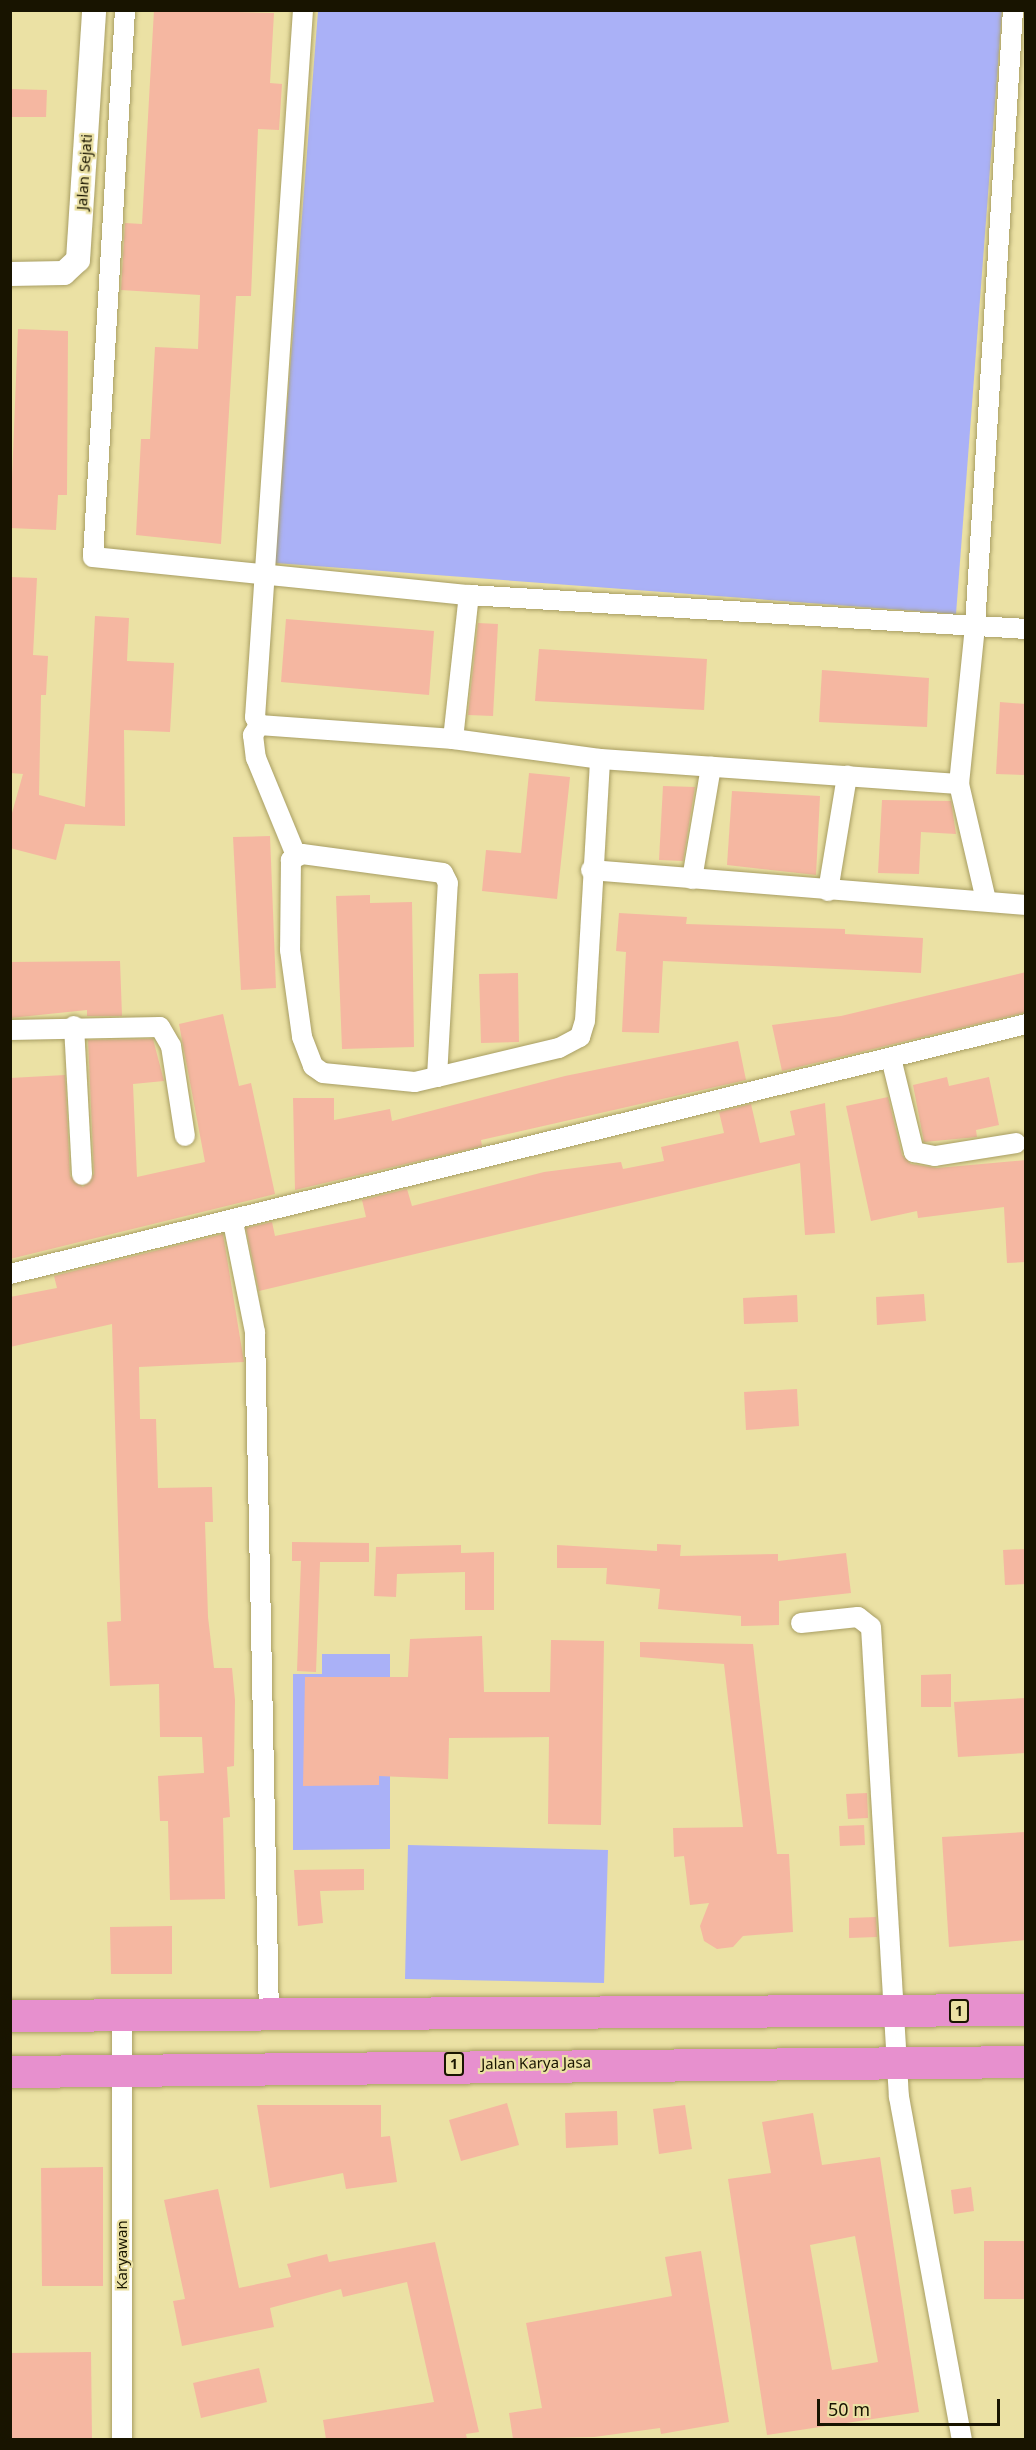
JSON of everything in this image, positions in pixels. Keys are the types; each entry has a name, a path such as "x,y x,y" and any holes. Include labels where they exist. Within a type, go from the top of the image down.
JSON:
{"highway":[{"name":"1","path":"10,2016 1026,2010"},
{"name":"Jalan Karya Jasa","path":"10,2072 897,2061 1026,2062"}],"street":[{"name":"Jalan Sejati","path":"10,274 64,273 78,260 94,10"},
{"path":"125,10 90,550 99,561 469,595 1026,629"},
{"path":"259,725 255,717 303,10"},
{"path":"986,900 959,784 975,626 1013,10"},
{"path":"453,739 469,595"},
{"path":"259,725 453,739 600,759 959,784"},
{"path":"259,725 253,735 256,758 296,855 290,950 302,1037 313,1066 333,1078 383,1083 437,1077 559,1047 580,1037 600,759"},
{"path":"692,879 711,767"},
{"path":"828,891 847,776"},
{"path":"296,855 442,873 448,883 437,1077"},
{"path":"591,870 828,891 986,900 1026,905"},
{"path":"10,1274 233,1222 1026,1024"},
{"path":"10,1030 74,1026 164,1030 171,1046 184,1136"},
{"path":"74,1026 82,1175"},
{"path":"891,1058 914,1152 935,1156 1016,1143"},
{"path":"233,1222 255,1332 269,2015"},
{"path":"801,1623 858,1617 871,1627 892,2012 897,2061 962,2439"},
{"name":"Karyawan","path":"122,2015 122,2439"}],"shaded area":[{"path":"318,11 1002,11 956,614 275,563"},
{"path":"322,1654 390,1654 390,1849 293,1850 293,1674 322,1674"},
{"path":"408,1845 608,1850 604,1983 405,1979"}],"building":[{"path":"154,10 274,13 270,83 282,84 279,130 258,129 251,296 236,296 221,544 136,535 141,439 150,439 155,347 198,349 200,295 121,290 125,223 142,224"},
{"path":"10,89 47,90 46,117 10,117"},
{"path":"18,329 68,331 67,495 58,495 56,530 10,528"},
{"path":"10,577 37,578 33,655 48,656 46,695 41,695 39,795 85,807 95,616 129,618 127,661 174,663 170,732 124,730 125,826 65,824 56,860 10,848 10,820 23,774 10,773"},
{"path":"286,619 434,631 429,695 281,682"},
{"path":"478,623 498,624 493,716 468,715"},
{"path":"539,649 707,659 704,710 535,701"},
{"path":"822,670 929,678 927,727 819,722"},
{"path":"1000,702 1026,704 1026,775 996,774"},
{"path":"529,773 570,777 557,899 482,891 486,850 521,853"},
{"path":"663,786 695,787 683,861 659,860"},
{"path":"732,791 820,796 816,875 727,865"},
{"path":"882,800 951,801 956,834 921,832 919,874 878,873"},
{"path":"270,836 276,988 241,990 233,837"},
{"path":"370,895 370,903 412,902 414,1047 342,1049 336,896"},
{"path":"619,913 687,917 686,924 845,929 845,934 923,938 921,973 663,961 659,1033 622,1032 626,952 616,951"},
{"path":"120,961 122,1016 87,1016 87,1010 10,1018 10,962"},
{"path":"1026,972 1026,1012 782,1071 772,1025 841,1016"},
{"path":"518,973 519,1042 481,1043 479,974"},
{"path":"223,1014 239,1086 251,1083 275,1194 10,1259 10,1078 65,1075 70,1176 83,1187 94,1174 88,1040 153,1039 164,1081 133,1084 137,1177 205,1162 179,1024"},
{"path":"738,1041 746,1080 481,1140 482,1146 295,1190 293,1098 334,1098 334,1120 390,1109 392,1121 565,1076"},
{"path":"947,1077 949,1086 989,1077 999,1125 976,1130 977,1137 924,1142 913,1085"},
{"path":"888,1097 902,1155 911,1164 937,1168 1026,1160 1026,1262 1007,1263 1004,1207 918,1218 917,1211 871,1221 846,1106"},
{"path":"825,1103 835,1233 805,1235 800,1163 259,1291 246,1228 272,1222 275,1236 366,1217 362,1200 407,1189 412,1206 544,1172 621,1162 623,1169 664,1161 661,1147 724,1133 719,1112 751,1104 760,1143 795,1135 790,1111"},
{"path":"223,1234 244,1362 139,1367 140,1419 156,1419 158,1488 212,1487 213,1522 205,1522 208,1617 214,1668 232,1668 235,1700 234,1766 227,1767 230,1817 223,1818 225,1899 170,1900 168,1821 160,1821 158,1776 204,1773 202,1737 160,1737 159,1684 110,1686 107,1622 121,1621 112,1324 10,1347 10,1297 57,1288 54,1276"},
{"path":"924,1294 926,1321 877,1325 876,1297"},
{"path":"797,1295 798,1322 744,1324 743,1298"},
{"path":"797,1389 799,1426 746,1430 744,1392"},
{"path":"292,1542 369,1543 369,1562 320,1562 316,1672 297,1671 301,1561 292,1561"},
{"path":"657,1544 681,1545 680,1556 778,1554 778,1561 846,1553 851,1593 779,1601 779,1625 741,1626 741,1616 658,1609 660,1589 606,1584 607,1568 557,1568 557,1545 657,1551"},
{"path":"461,1545 461,1553 494,1552 494,1610 465,1610 465,1572 397,1574 396,1597 374,1596 376,1547"},
{"path":"1026,1549 1026,1584 1005,1585 1003,1550"},
{"path":"482,1636 484,1692 550,1692 551,1640 604,1641 601,1825 548,1824 549,1737 449,1738 448,1779 379,1776 379,1785 303,1786 305,1677 408,1677 410,1639"},
{"path":"640,1642 753,1644 777,1854 789,1854 793,1932 743,1936 733,1947 717,1949 704,1941 700,1926 709,1903 690,1905 684,1856 674,1857 673,1828 743,1827 724,1664 640,1657"},
{"path":"951,1674 951,1707 921,1707 921,1675"},
{"path":"1026,1698 1026,1753 958,1757 954,1702"},
{"path":"867,1793 868,1818 848,1819 846,1794"},
{"path":"864,1825 865,1845 840,1846 839,1826"},
{"path":"1026,1832 1026,1940 949,1947 942,1837"},
{"path":"364,1869 364,1890 320,1891 323,1923 298,1926 294,1870"},
{"path":"876,1917 877,1937 849,1938 849,1918"},
{"path":"172,1926 172,1974 111,1974 110,1927"},
{"path":"507,2103 519,2145 461,2161 449,2120"},
{"path":"257,2105 381,2105 381,2137 390,2136 397,2182 346,2189 343,2173 270,2188"},
{"path":"685,2105 692,2149 659,2154 653,2109"},
{"path":"617,2111 618,2145 566,2148 565,2113"},
{"path":"813,2113 822,2165 880,2157 919,2412 767,2435 728,2179 771,2173 762,2122","holes":["855,2236 878,2362 832,2370 810,2245"]},
{"path":"103,2167 103,2286 42,2286 41,2168"},
{"path":"971,2187 974,2211 954,2214 951,2190"},
{"path":"218,2189 239,2288 291,2277 287,2264 327,2254 329,2262 435,2242 479,2432 466,2434 467,2439 326,2439 323,2420 434,2402 407,2282 343,2297 341,2289 270,2308 274,2327 182,2346 173,2301 185,2299 164,2200"},
{"path":"984,2241 1026,2241 1026,2299 984,2299"},
{"path":"701,2251 729,2422 661,2434 660,2428 594,2437 513,2439 509,2413 542,2408 526,2323 672,2296 665,2257"},
{"path":"91,2352 92,2439 10,2439 10,2353"},
{"path":"259,2368 267,2402 201,2418 193,2383"}]}
